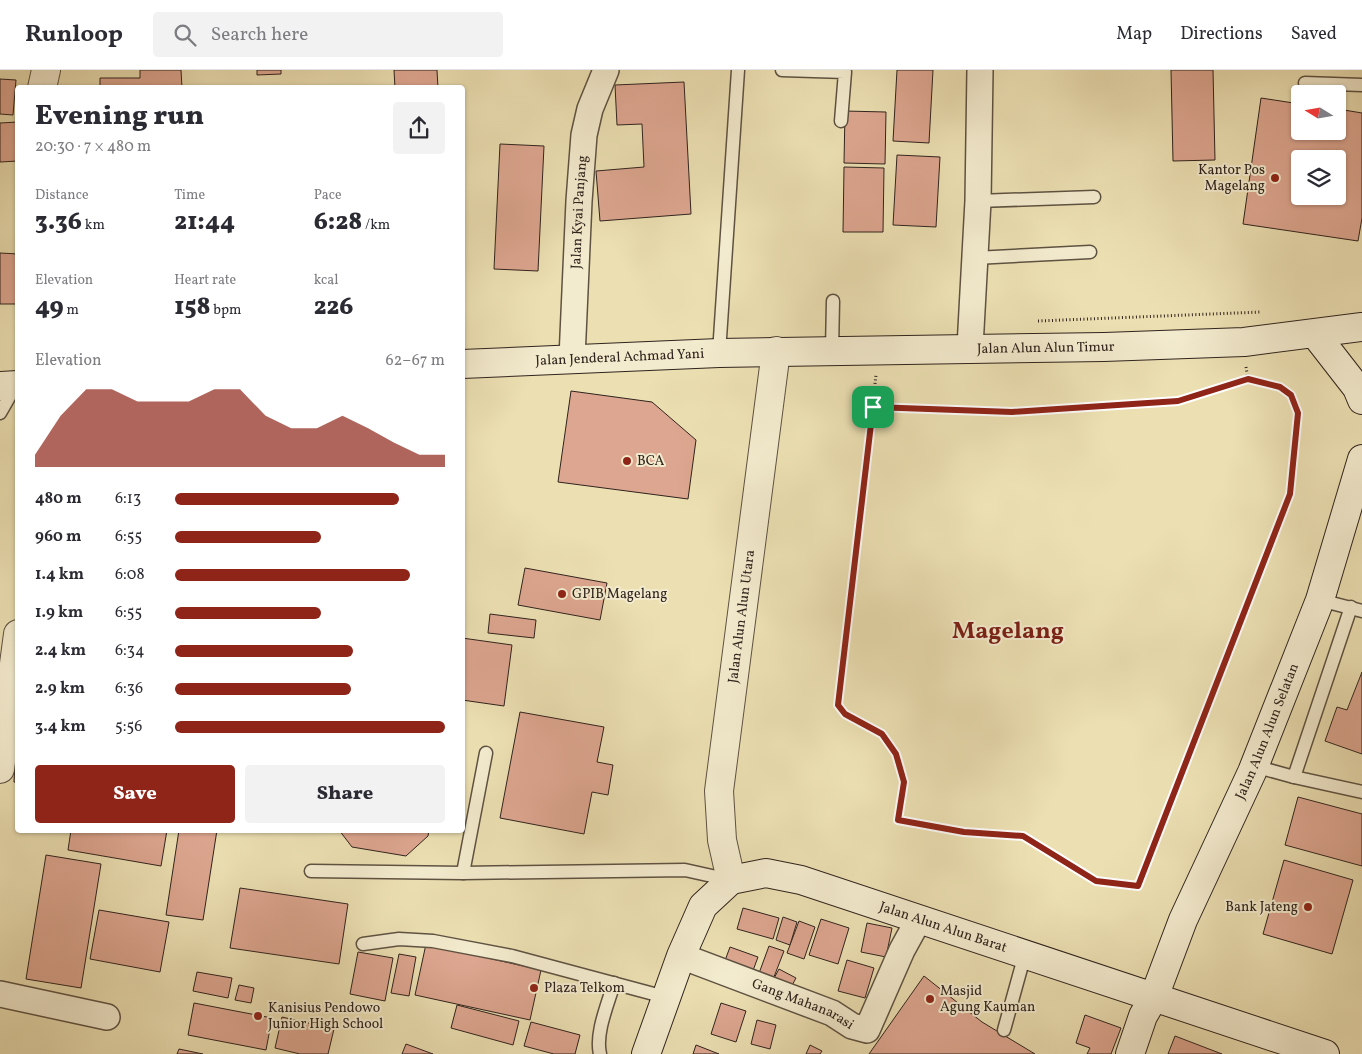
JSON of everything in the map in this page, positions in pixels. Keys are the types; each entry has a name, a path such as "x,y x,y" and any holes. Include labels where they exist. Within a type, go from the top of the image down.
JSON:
{"main road":[{"path":"43,85 46,70"},
{"name":"Jalan Alun Alun Timur","path":"776,351 1104,347 1244,342 1362,327"},
{"path":"1315,334 1352,381 1362,400"},
{"name":"Jalan Jenderal Achmad Yani","path":"465,364 776,351"},
{"name":"Jalan Alun Alun Utara","path":"731,880 722,840 719,791 776,351"},
{"name":"Jalan Alun Alun Selatan","path":"1130,1054 1143,1016 1154,997 1183,920 1254,766 1320,600 1356,501 1362,459"},
{"path":"0,769 5,705 15,650"},
{"name":"Jalan Alun Alun Barat","path":"731,880 766,873 801,880 1325,1054"},
{"path":"646,1054 665,997 703,906 731,880"}],"street":[{"name":"Jalan Kyai Panjang","path":"572,358 584,135 590,109 606,70"},
{"path":"970,348 978,201 980,70"},
{"name":"Gang Mahanarasi","path":"681,956 832,1013 852,1026 867,1030 902,950 919,919"},
{"path":"0,994 107,1017"}],"lane":[{"path":"719,353 738,70"},
{"path":"782,70 845,72 842,120"},
{"path":"1305,82 1362,85"},
{"path":"978,201 1094,197"},
{"path":"975,258 1090,252"},
{"path":"832,350 833,301"},
{"path":"0,413 11,385"},
{"path":"1294,777 1357,609 1320,600"},
{"path":"464,873 486,753"},
{"path":"1254,766 1362,792"},
{"path":"311,871 464,873 685,870 731,880"},
{"path":"363,944 399,939 433,941 512,956 665,997"},
{"path":"1004,1030 1025,954"},
{"path":"600,1054 599,1048 603,1023 614,983"}],"path":[{"path":"873,407 1012,412 1178,401 1248,379 1280,387 1291,395 1298,413 1290,494 1138,886 1096,881 1023,836 964,832 898,820 904,782 896,754 882,734 845,714 838,705 873,407 878,349"}],"building":[{"path":"140,70 181,70 182,85 100,85 100,78 140,78"},
{"path":"257,70 281,70 281,74 257,75"},
{"path":"394,70 437,70 438,85 395,85"},
{"path":"897,70 933,70 929,143 893,141"},
{"path":"1171,70 1213,70 1215,160 1173,161"},
{"path":"0,79 16,80 13,115 0,114"},
{"path":"684,82 691,214 600,221 596,171 644,167 642,124 617,125 615,85"},
{"name":"Kantor Pos Magelang","path":"1261,98 1291,103 1291,140 1346,140 1346,110 1362,113 1362,218 1358,241 1243,224"},
{"path":"845,111 886,112 885,164 844,163"},
{"path":"15,122 15,161 0,162 0,123"},
{"path":"500,144 544,146 538,271 494,269"},
{"path":"897,155 940,157 936,227 893,225"},
{"path":"844,167 884,168 883,232 843,232"},
{"path":"0,253 15,254 15,304 0,304"},
{"name":"BCA","path":"571,391 652,402 696,440 688,499 558,482"},
{"name":"GPIB Magelang","path":"525,568 607,583 600,620 518,605"},
{"path":"490,614 536,620 534,638 488,633"},
{"path":"465,638 512,645 504,706 465,700"},
{"path":"1362,672 1362,754 1325,741 1337,707 1347,710"},
{"path":"520,712 604,727 597,762 613,765 608,795 592,792 584,834 500,818"},
{"path":"1298,797 1362,814 1362,866 1285,845"},
{"path":"71,833 166,833 161,866 68,850"},
{"path":"179,833 217,833 203,920 166,915"},
{"path":"341,833 428,833 428,836 406,856 352,847"},
{"path":"46,855 101,864 81,988 26,979"},
{"name":"Bank Jateng","path":"1284,860 1353,880 1332,954 1263,934"},
{"path":"240,888 348,904 339,964 230,948"},
{"path":"743,908 779,918 773,939 737,929"},
{"path":"99,910 169,922 160,972 90,959"},
{"path":"783,917 797,922 790,945 776,940"},
{"path":"821,919 849,928 838,964 809,955"},
{"path":"799,921 815,927 804,959 787,953"},
{"path":"867,923 892,928 886,957 861,952"},
{"path":"426,944 541,970 530,1020 415,995"},
{"path":"769,946 784,951 772,982 758,976"},
{"path":"730,947 758,957 751,976 723,966"},
{"path":"358,952 393,958 385,1001 350,994"},
{"path":"399,954 416,957 409,996 391,993"},
{"path":"847,960 874,968 865,998 838,991"},
{"path":"779,969 796,978 789,991 772,982"},
{"path":"197,972 232,978 228,998 193,991"},
{"name":"Masjid Agung Kauman","path":"924,976 982,1022 1035,1054 869,1054"},
{"path":"239,985 254,988 251,1003 235,1000"},
{"path":"194,1003 272,1018 266,1050 188,1035"},
{"path":"721,1003 746,1011 736,1042 711,1034"},
{"path":"457,1005 519,1021 513,1045 451,1028"},
{"path":"1085,1015 1121,1028 1111,1054 1087,1054 1090,1048 1076,1043"},
{"path":"282,1017 334,1029 328,1054 300,1054 275,1048"},
{"path":"757,1020 776,1025 770,1049 751,1044"},
{"path":"531,1022 580,1035 575,1054 554,1054 524,1046"},
{"path":"1175,1036 1222,1054 1168,1054"},
{"path":"406,1044 433,1054 402,1054"},
{"path":"696,1045 719,1054 693,1054"},
{"path":"810,1045 822,1051 820,1054 806,1054"},
{"path":"179,1049 203,1054 177,1054"}],"place":[{"name":"Kantor Pos Magelang","path":"1275,178"},
{"name":"BCA","path":"627,461"},
{"name":"GPIB Magelang","path":"562,594"},
{"name":"Bank Jateng","path":"1308,907"},
{"name":"Plaza Telkom","path":"534,988"},
{"name":"Masjid Agung Kauman","path":"930,999"},
{"name":"Kanisius Pendowo Junior High School","path":"258,1016"}],"district":[{"name":"Magelang","path":"1008,632"}],"route":[{"path":"1248,379 1263,381 1280,387 1291,395 1298,413 1290,494 1138,886 1096,881 1023,836 964,832 898,820 904,782 896,754 882,734 845,714 838,705 873,407 1012,412 1178,401 1248,379"}]}
